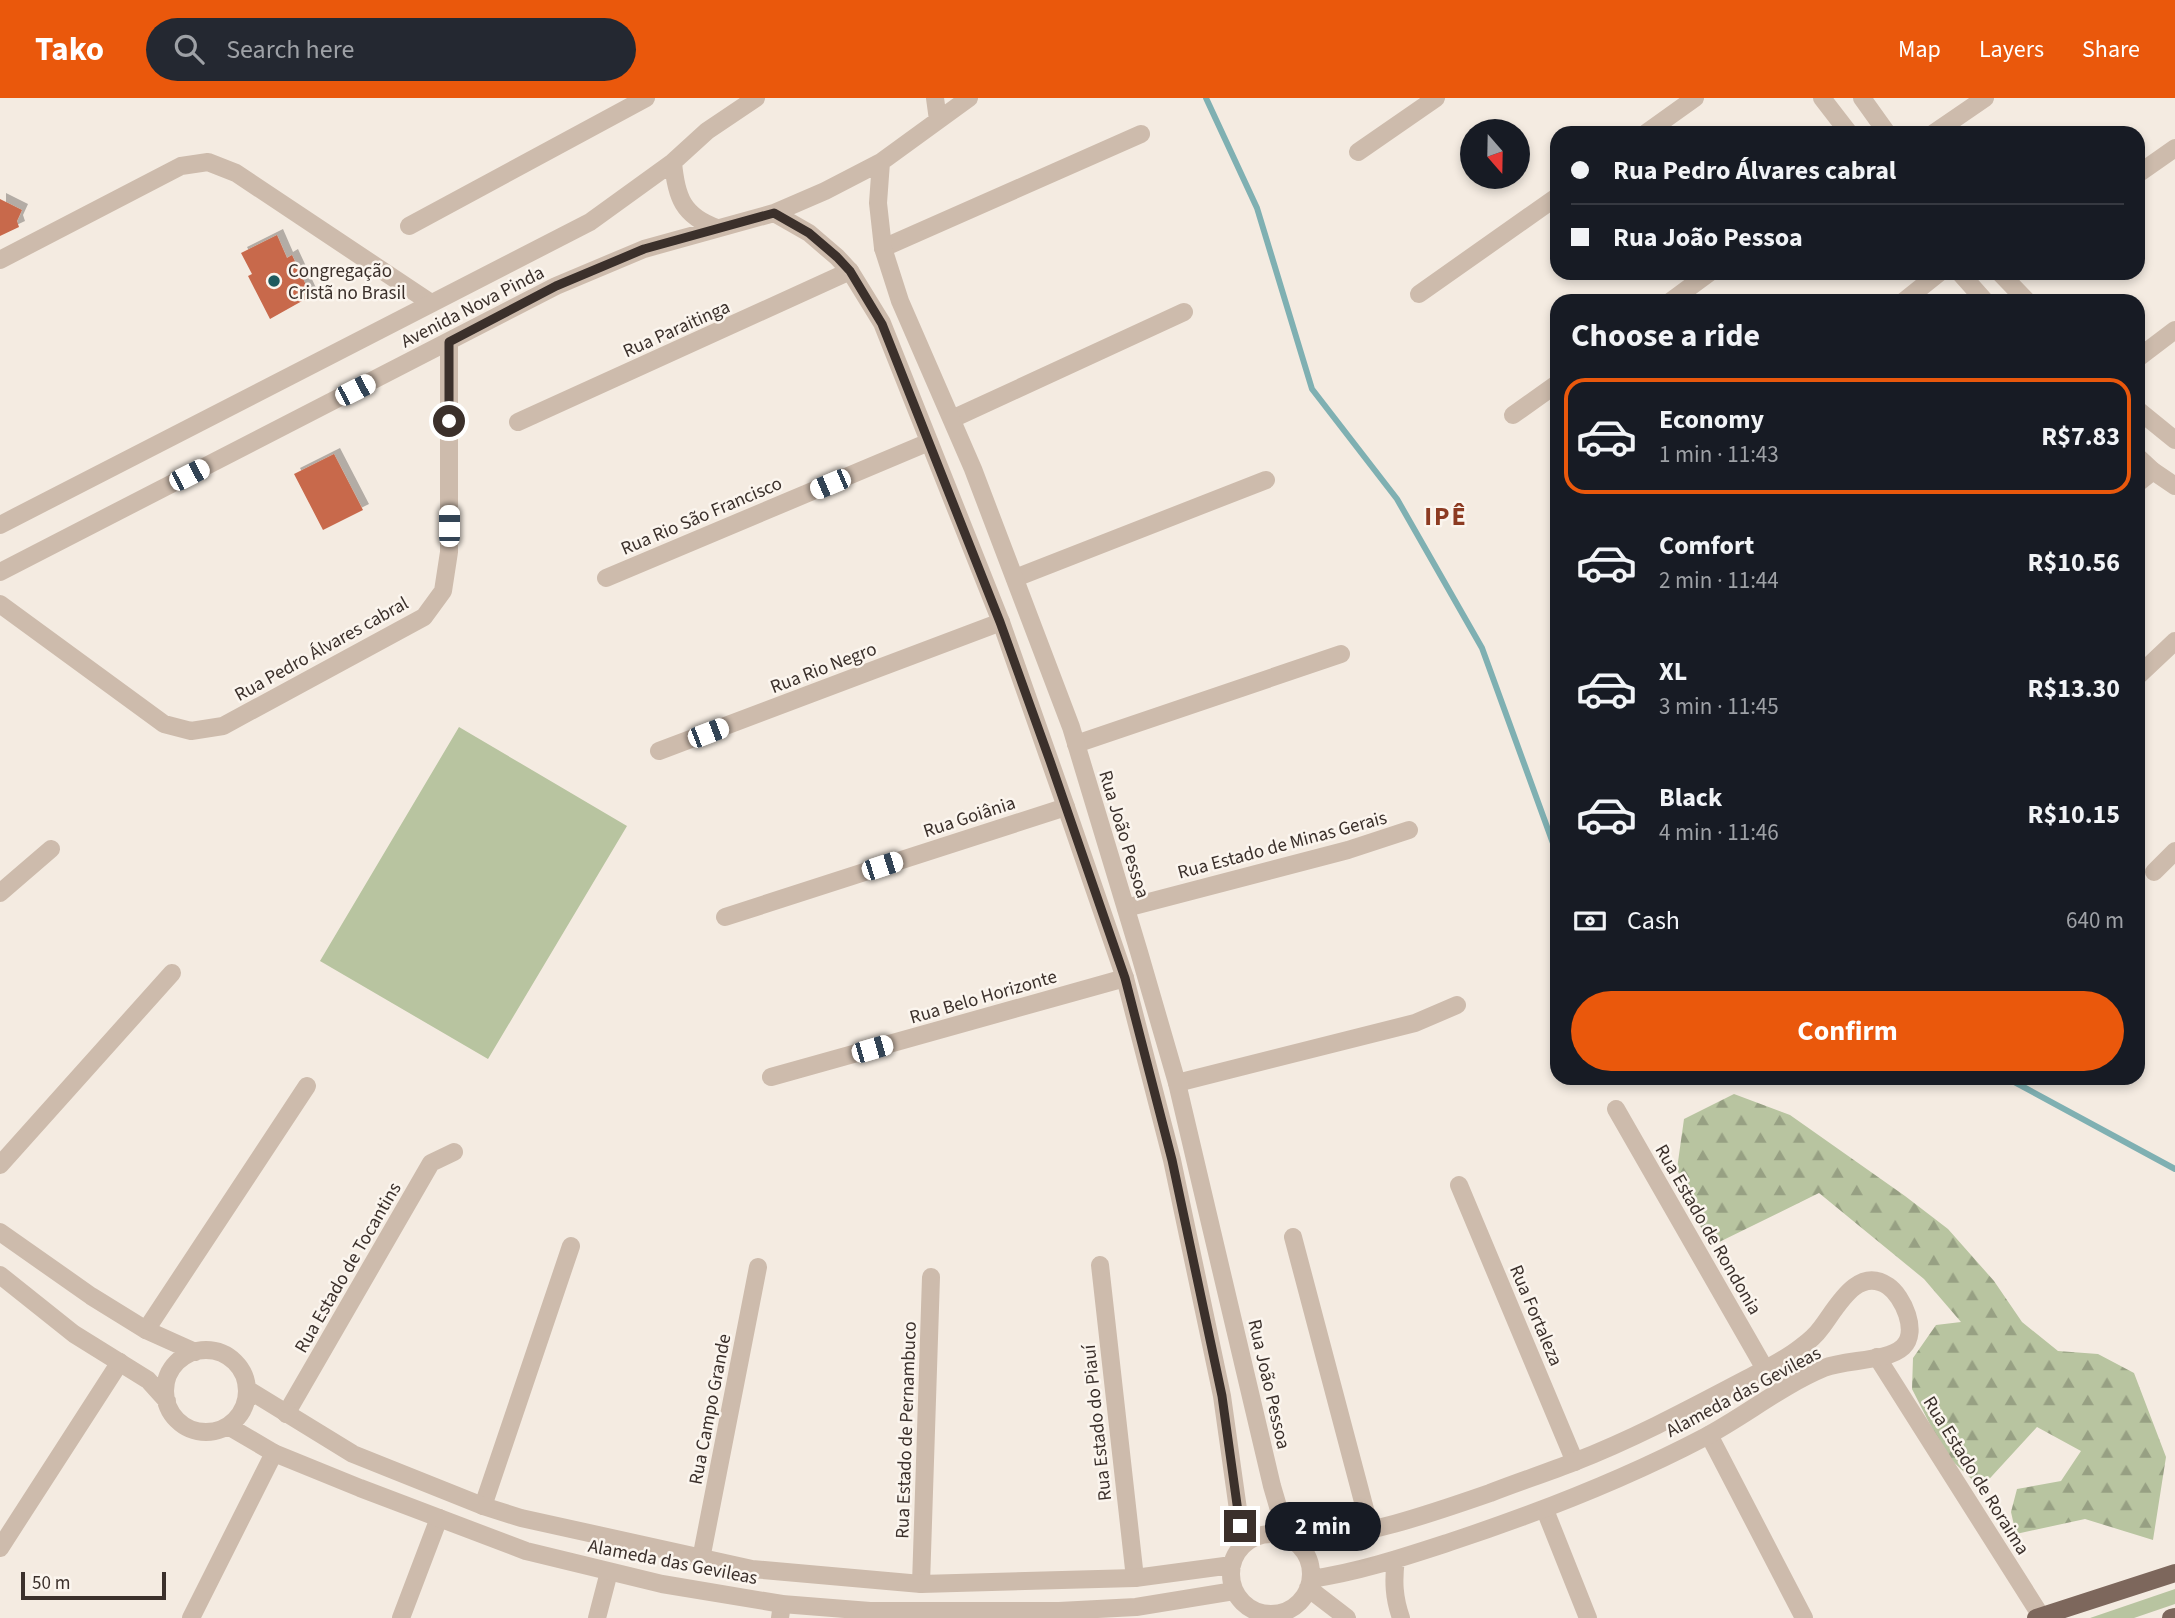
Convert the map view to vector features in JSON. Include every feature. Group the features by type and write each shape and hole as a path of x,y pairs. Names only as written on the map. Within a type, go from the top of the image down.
{"main road":[{"path":"2038,1617 2175,1573"}],"street":[{"path":"409,226 646,98"},
{"path":"934,98 938,120"},
{"name":"Avenida Nova Pinda","path":"0,572 556,286 644,249 774,213 881,162 969,98"},
{"path":"1358,152 1436,98"},
{"path":"1656,126 1695,98"},
{"path":"1822,98 1844,126"},
{"path":"1862,98 1882,126"},
{"path":"1944,126 1985,98"},
{"name":"Avenida Nova Pinda","path":"0,525 590,222 673,162 707,131 751,99"},
{"path":"883,247 1141,134"},
{"path":"2145,169 2175,148"},
{"path":"0,260 181,166 208,162 236,173 430,303"},
{"path":"673,162 674,179 681,201 699,222 717,228"},
{"name":"Rua João Pessoa","path":"881,162 878,203 883,247 900,300 973,469 1076,744 1177,1083 1272,1486 1292,1540"},
{"path":"1419,293 1550,202"},
{"path":"774,213 809,233 850,271 882,324 1000,622 1125,978 1172,1160 1222,1396 1243,1545 1232,1564 1231,1578 1234,1591 1242,1602 1253,1610 1275,1616 1301,1600 1309,1584 1310,1566 1306,1554 1292,1540"},
{"name":"Rua Paraitinga","path":"518,422 850,271"},
{"path":"1680,294 1700,280"},
{"path":"1913,294 1930,280"},
{"path":"1966,280 1979,294"},
{"path":"2007,280 2020,294"},
{"path":"952,419 1184,312"},
{"path":"2145,353 2175,330"},
{"name":"Rua Pedro Álvares cabral","path":"0,604 164,724 191,731 223,726 424,617 443,591 449,552 449,342"},
{"path":"1513,415 1550,389"},
{"path":"2145,416 2175,440"},
{"name":"Rua Rio São Francisco","path":"606,578 929,442"},
{"path":"2145,464 2175,486"},
{"path":"2145,477 2153,471"},
{"path":"1014,578 1266,480"},
{"name":"Rua Rio Negro","path":"660,751 1000,622"},
{"path":"2145,669 2175,641"},
{"path":"1076,744 1341,654"},
{"name":"Rua Goiânia","path":"725,917 1066,807"},
{"name":"Rua Estado de Minas Gerais","path":"1126,908 1348,850 1409,830"},
{"path":"0,893 51,849"},
{"path":"2154,872 2175,851"},
{"path":"0,1165 172,973"},
{"name":"Rua Belo Horizonte","path":"771,1077 1125,978"},
{"path":"1177,1083 1415,1023 1457,1004"},
{"path":"146,1330 307,1086"},
{"name":"Rua Estado de Rondonia","path":"1616,1110 1765,1369"},
{"name":"Rua Estado de Tocantins","path":"286,1414 431,1163 454,1152"},
{"name":"Rua Fortaleza","path":"1459,1185 1575,1462"},
{"path":"0,1232 146,1330 195,1352"},
{"path":"1293,1237 1371,1532"},
{"path":"247,1389 353,1454 483,1506 571,1246"},
{"name":"Rua Estado do Piauí","path":"1100,1265 1135,1578"},
{"name":"Rua Campo Grande","path":"701,1559 758,1267"},
{"path":"0,1275 74,1334 148,1380 167,1401"},
{"name":"Rua Estado de Pernambuco","path":"921,1584 931,1277"},
{"name":"Alameda das Gevileas","path":"1243,1545 1264,1534 1292,1540 1371,1532 1575,1462 1668,1420 1801,1347 1821,1329 1846,1293 1860,1284 1873,1281 1884,1283 1895,1292 1906,1312 1910,1330 1907,1342 1901,1349 1877,1357 1826,1367 1766,1398 1709,1435 1628,1475 1545,1510 1396,1559 1309,1584"},
{"path":"208,1350 230,1357 239,1366 247,1389 243,1410 228,1426 204,1431 191,1429 180,1422 172,1413 166,1389 168,1376 174,1365 195,1352 208,1350"},
{"name":"Rua Estado de Roraima","path":"1877,1357 2038,1617"},
{"path":"0,1548 120,1362"},
{"name":"Alameda das Gevileas","path":"228,1426 274,1453 526,1551 781,1611 1136,1613 1234,1591"},
{"path":"1709,1435 1804,1618"},
{"path":"191,1618 274,1453"},
{"name":"Alameda das Gevileas","path":"483,1506 521,1518 701,1559 796,1574 921,1584 1135,1578 1232,1564"},
{"path":"1545,1510 1588,1618"},
{"path":"401,1618 439,1518"},
{"path":"1396,1559 1393,1580 1395,1603 1401,1618"},
{"path":"597,1618 609,1572"},
{"path":"1309,1584 1347,1618"}],"green space":[{"path":"459,727 627,826 488,1059 320,961"},
{"path":"1734,1094 1790,1115 1948,1229 1994,1281 2022,1322 2058,1351 2098,1354 2134,1373 2166,1457 2153,1540 2085,1519 2016,1534 2011,1512 2017,1489 2061,1481 2081,1451 2037,1427 1981,1488 1945,1454 1912,1389 1913,1358 1936,1325 1961,1322 1924,1279 1819,1193 1709,1247 1677,1169 1684,1119"},
{"path":"2175,1589 2175,1604 2134,1618 2090,1618"}],"building":[{"path":"0,199 22,210 17,221 19,227 0,236"},
{"name":"Congregação Cristã no Brasil","path":"277,235 287,258 292,255 311,296 270,319 248,276 252,274 241,253"},
{"path":"334,454 363,510 323,530 294,474"}],"waterway":[{"path":"1206,98 1257,208 1312,389 1397,499 1482,648 1550,835"},
{"path":"2020,1085 2175,1169"}],"place":[{"name":"Congregação Cristã no Brasil","path":"274,281"}],"district":[{"name":"IPÊ","path":"1446,516"}],"route":[{"path":"449,421 449,342 556,286 644,249 774,213 809,233 850,271 882,324 1000,622 1125,978 1172,1160 1222,1396 1240,1526"}]}
